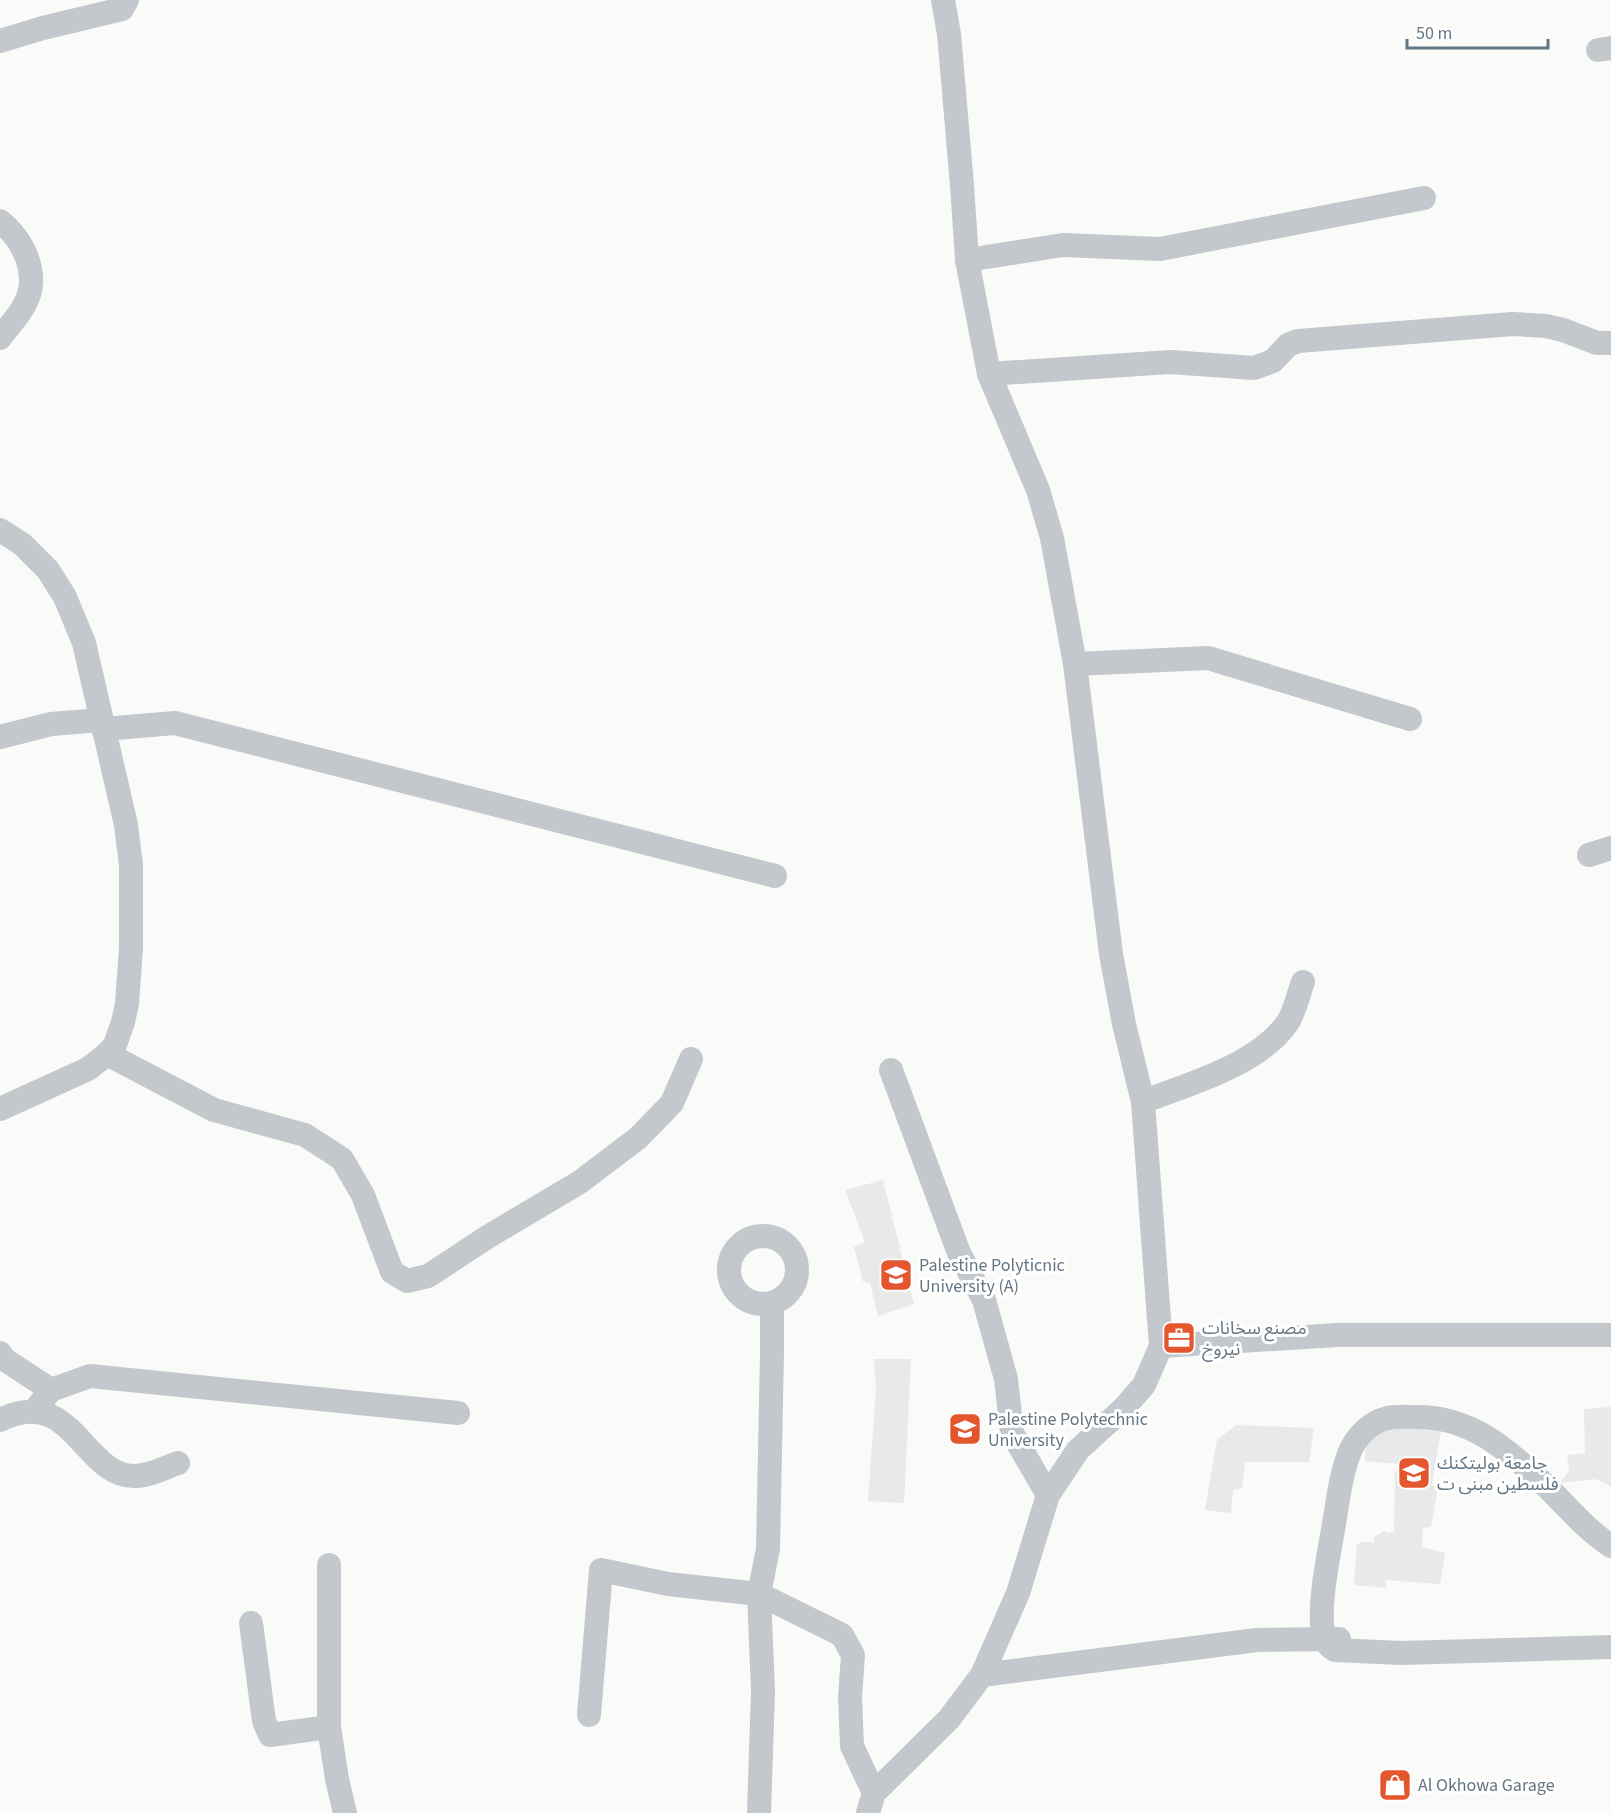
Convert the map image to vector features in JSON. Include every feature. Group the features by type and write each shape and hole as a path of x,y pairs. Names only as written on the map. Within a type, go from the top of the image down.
{"street":[{"path":"0,41 122,9 127,0"},
{"path":"588,1715 601,1570 668,1584 759,1594 842,1635 853,1655 850,1697 852,1746 871,1803 949,1719 982,1675 1018,1593 1048,1496 1078,1450 1124,1408 1144,1384 1161,1346 1143,1102 1124,1024 1111,954 1076,664 1052,538 1038,490 989,374 967,260 949,34 943,0"},
{"path":"967,260 1063,245 1160,249 1424,198"},
{"path":"0,221 11,230 23,247 32,282 26,303 0,338"},
{"path":"989,374 1170,362 1254,368 1273,361 1288,345 1298,341 1513,324 1546,326 1597,343 1611,343"},
{"path":"0,530 22,544 48,570 65,597 84,643 126,825 131,865 131,948 127,1004 115,1045 88,1069 0,1109"},
{"path":"1076,664 1208,657 1410,719"},
{"path":"0,737 51,724 175,723 775,876"},
{"path":"1143,1102 1240,1063 1268,1044 1288,1021 1303,982"},
{"path":"107,1054 214,1110 305,1136 342,1160 363,1195 392,1272 407,1281 428,1276 489,1236 580,1182 638,1138 672,1103 691,1059"},
{"path":"891,1070 959,1254 984,1300 1006,1379 1012,1432 1048,1496"},
{"path":"759,1813 763,1691 759,1594 768,1549 772,1304"},
{"path":"1161,1346 1338,1335 1611,1335"},
{"path":"0,1353 4,1359 51,1390"},
{"path":"33,1412 51,1390 90,1376 458,1413"},
{"path":"0,1420 21,1413 33,1412 54,1418 64,1424 104,1464 124,1475 144,1475 178,1463"},
{"path":"1611,1546 1581,1523 1545,1485 1513,1456 1484,1435 1443,1418 1388,1418 1362,1432 1352,1448 1345,1468 1338,1497 1322,1618 1327,1645 1335,1650 1372,1652 1611,1647"},
{"path":"330,1565 329,1727 345,1813"},
{"path":"252,1623 264,1721 270,1735 329,1727"},
{"path":"982,1675 1257,1640 1611,1637"}],"shaded area":[{"path":"883,1180 914,1304 878,1316 870,1283 863,1282 854,1247 865,1242 845,1190"},
{"path":"874,1359 911,1359 904,1503 868,1501 876,1389"},
{"path":"1611,1407 1611,1486 1595,1479 1560,1483 1569,1471 1567,1455 1585,1453 1584,1409"},
{"path":"1391,1420 1441,1431 1432,1485 1438,1487 1431,1527 1423,1528 1422,1547 1445,1553 1440,1584 1385,1580 1387,1588 1354,1585 1357,1544 1374,1542 1374,1537 1384,1531 1394,1532 1395,1472 1400,1468 1398,1464 1365,1461 1367,1429"},
{"path":"1236,1425 1314,1428 1309,1462 1245,1462 1242,1488 1233,1490 1231,1513 1205,1510 1217,1440"}],"place":[{"name":"Palestine Polyticnic University (A)","path":"896,1275"},
{"name":"مصنع سخانات نيروخ","path":"1179,1338"},
{"name":"Palestine Polytechnic University","path":"965,1429"},
{"name":"جامعة بوليتكنك فلسطين مبنى ت","path":"1414,1473"},
{"name":"Al Okhowa Garage","path":"1395,1785"}]}
